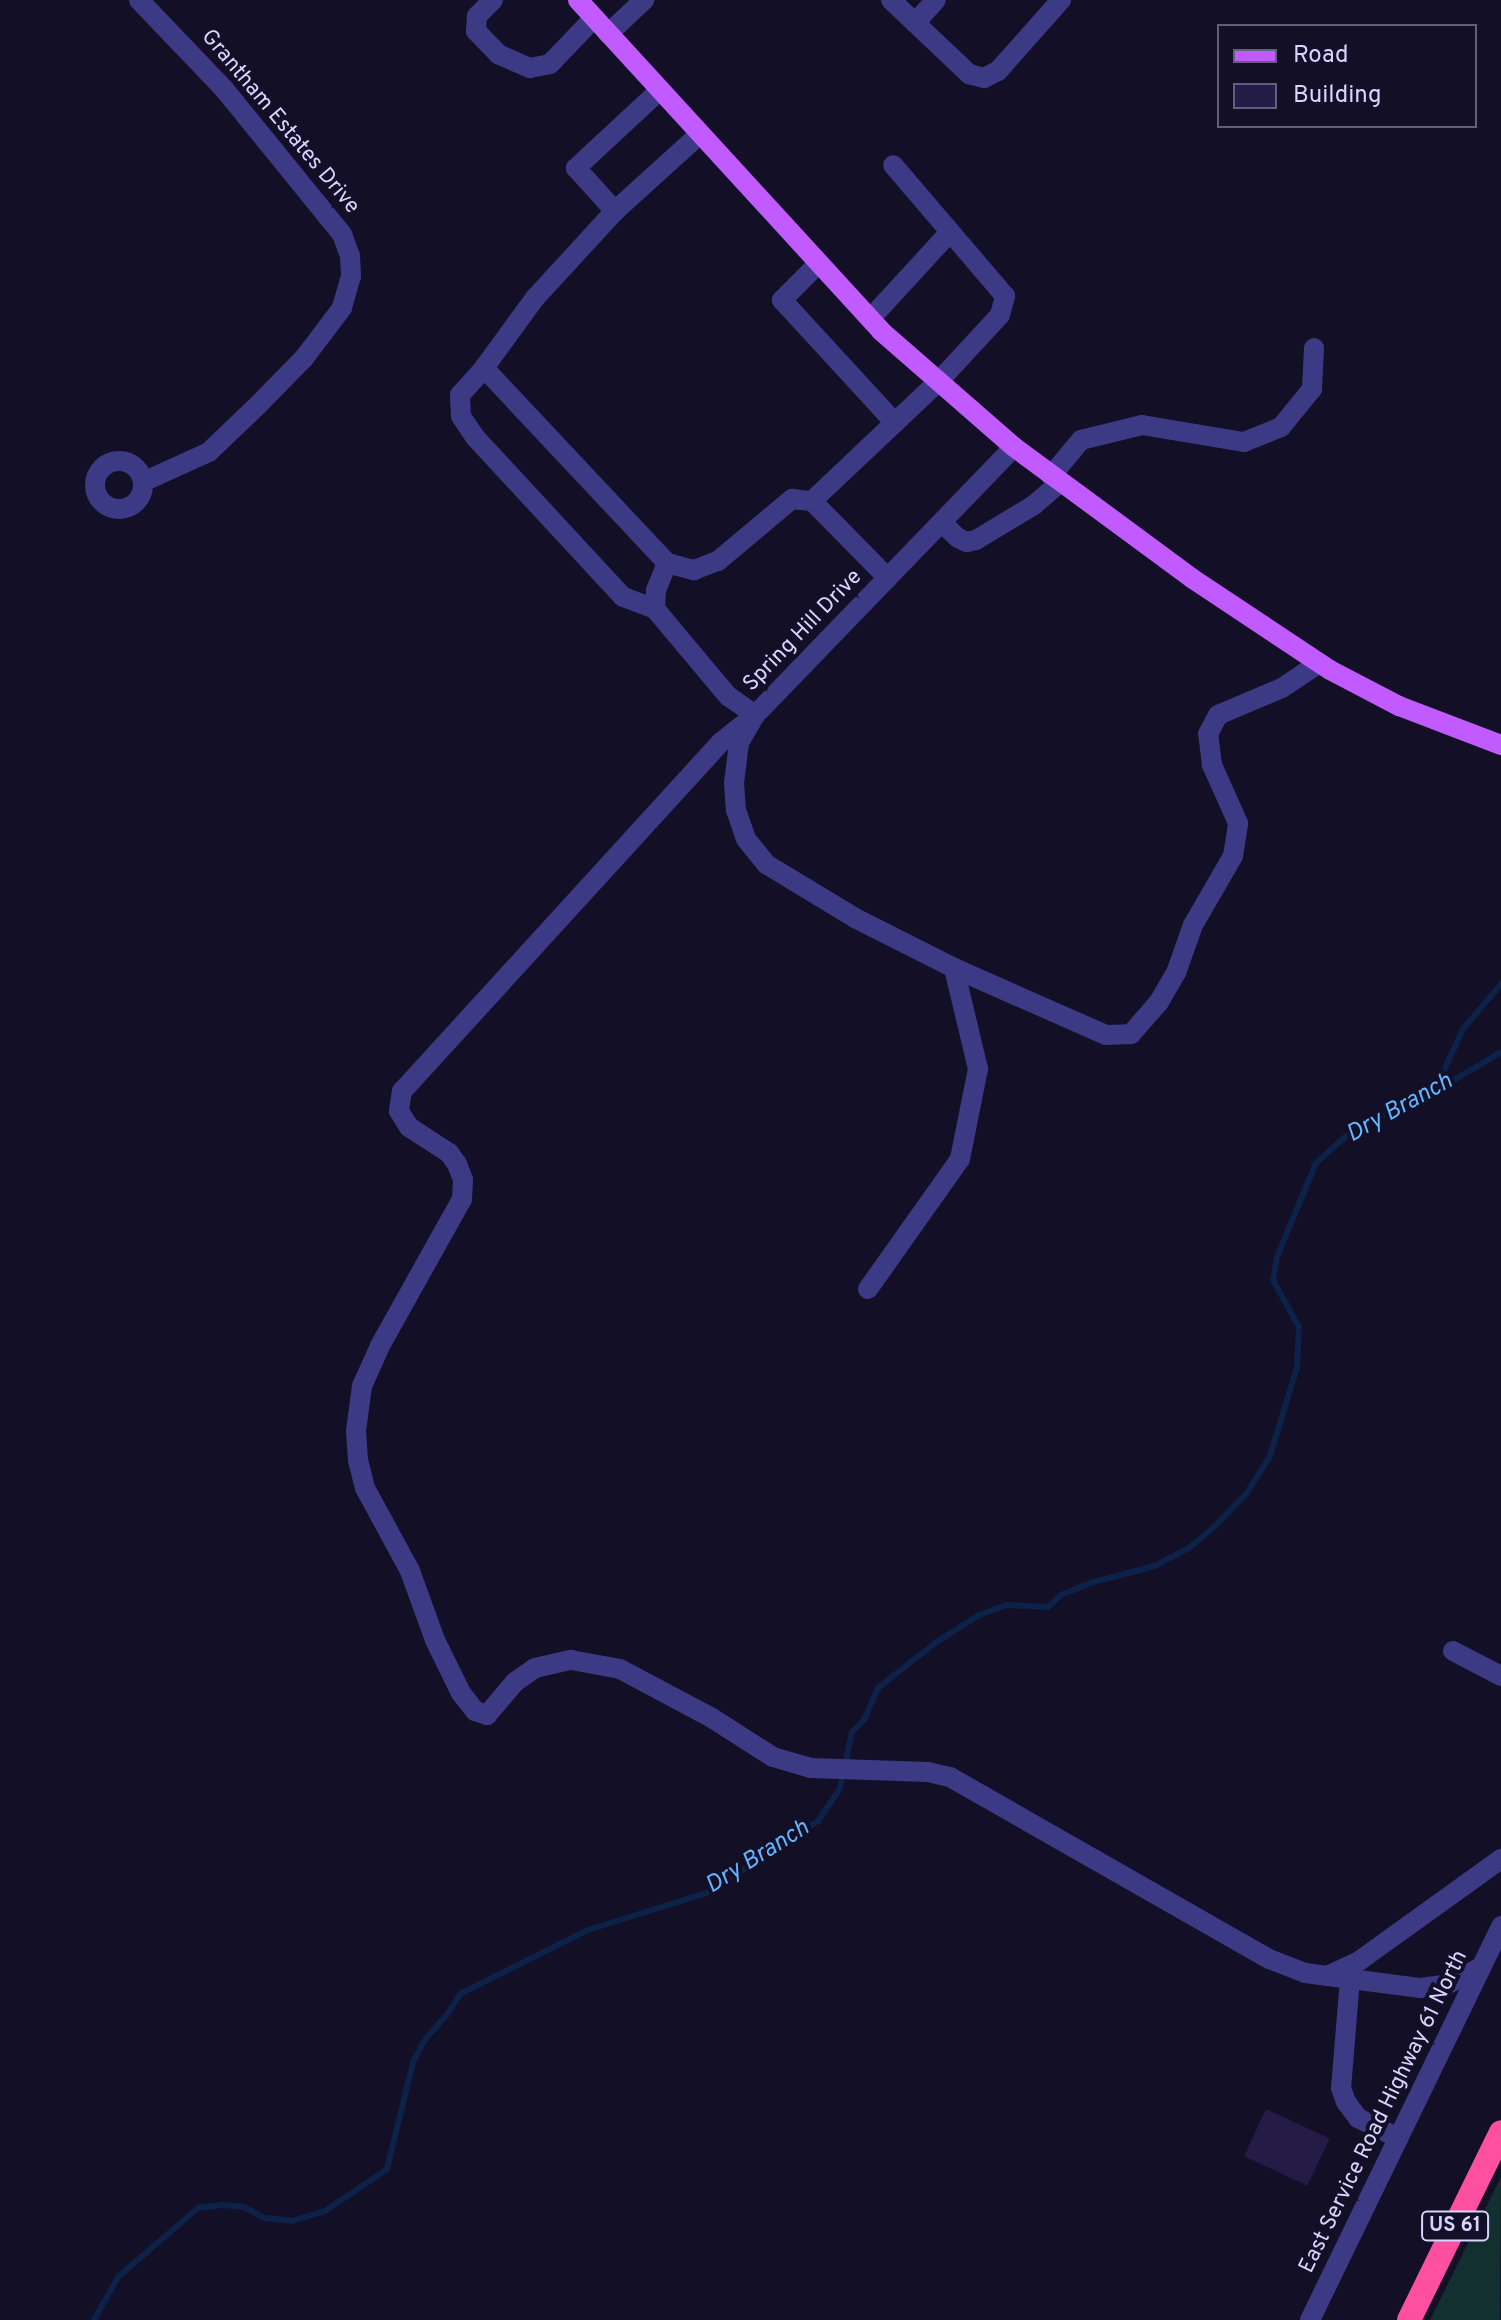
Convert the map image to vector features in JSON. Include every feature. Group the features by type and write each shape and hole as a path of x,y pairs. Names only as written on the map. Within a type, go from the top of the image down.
{"highway":[{"name":"US 61","path":"1409,2320 1501,2132"}],"main road":[{"path":"578,0 870,319 1014,447 1247,617 1319,663 1399,706 1501,745"}],"street":[{"name":"Grantham Estates Drive","path":"139,0 224,89 342,234 351,276 342,308 304,358 258,405 209,452 143,482"},
{"path":"493,0 477,16 476,31 498,54 530,68 550,64 594,18"},
{"path":"608,34 644,0"},
{"path":"891,0 969,74 984,78 998,71 1061,0"},
{"path":"915,23 936,0"},
{"path":"615,211 576,168 660,90"},
{"path":"700,134 615,211 535,298 484,368 460,395 461,416 475,437 623,597 655,609 728,696 755,715 711,752 402,1091 399,1111 409,1127 449,1153 457,1164 463,1180 462,1199 380,1346 362,1386 356,1431 365,1488 410,1571 446,1667 475,1711 487,1715 497,1708 515,1682 535,1668 571,1660 620,1669 712,1718 773,1757 811,1768 928,1772 950,1777 1269,1959 1305,1973 1421,1988 1448,1984 1481,1967"},
{"path":"812,501 938,382 1000,315 1005,296 893,165"},
{"path":"870,319 950,232"},
{"path":"818,264 782,300 895,423"},
{"path":"942,523 958,538 967,542 976,540 1034,505 1081,440 1142,425 1244,442 1281,427 1312,389 1314,348"},
{"path":"484,368 667,563 694,570 718,561 792,499 812,501 888,578"},
{"name":"Spring Hill Drive","path":"1014,447 755,715 739,743 734,783 736,810 746,839 766,864 855,918 954,968 1106,1035 1131,1034 1159,1002 1176,973 1193,925 1233,856 1238,823 1212,765 1208,734 1218,715 1282,688 1319,663"},
{"path":"655,609 656,590 667,563"},
{"path":"868,1289 960,1159 978,1069 954,968"},
{"path":"1453,1651 1501,1676"},
{"path":"1327,1976 1359,1961 1501,1859"},
{"name":"East Service Road Highway 61 North","path":"1310,2320 1501,1926"},
{"path":"1350,1979 1341,2088 1346,2102 1358,2118 1398,2138"}],"green space":[{"path":"1501,2177 1500,2320 1430,2320 1482,2215"}],"building":[{"path":"1266,2109 1329,2139 1307,2186 1244,2156"}],"waterway":[{"path":"1434,1092 1463,1029 1501,984"},
{"name":"Dry Branch","path":"94,2320 118,2277 198,2208 224,2205 244,2207 265,2218 292,2221 325,2211 387,2169 413,2062 426,2038 447,2015 460,1994 588,1930 709,1892 818,1821 840,1788 852,1732 864,1720 878,1688 935,1643 979,1615 1007,1605 1048,1607 1061,1595 1090,1583 1155,1566 1189,1548 1214,1527 1247,1493 1270,1456 1297,1367 1299,1327 1273,1280 1277,1257 1316,1163 1355,1128 1434,1092 1501,1052"}]}
